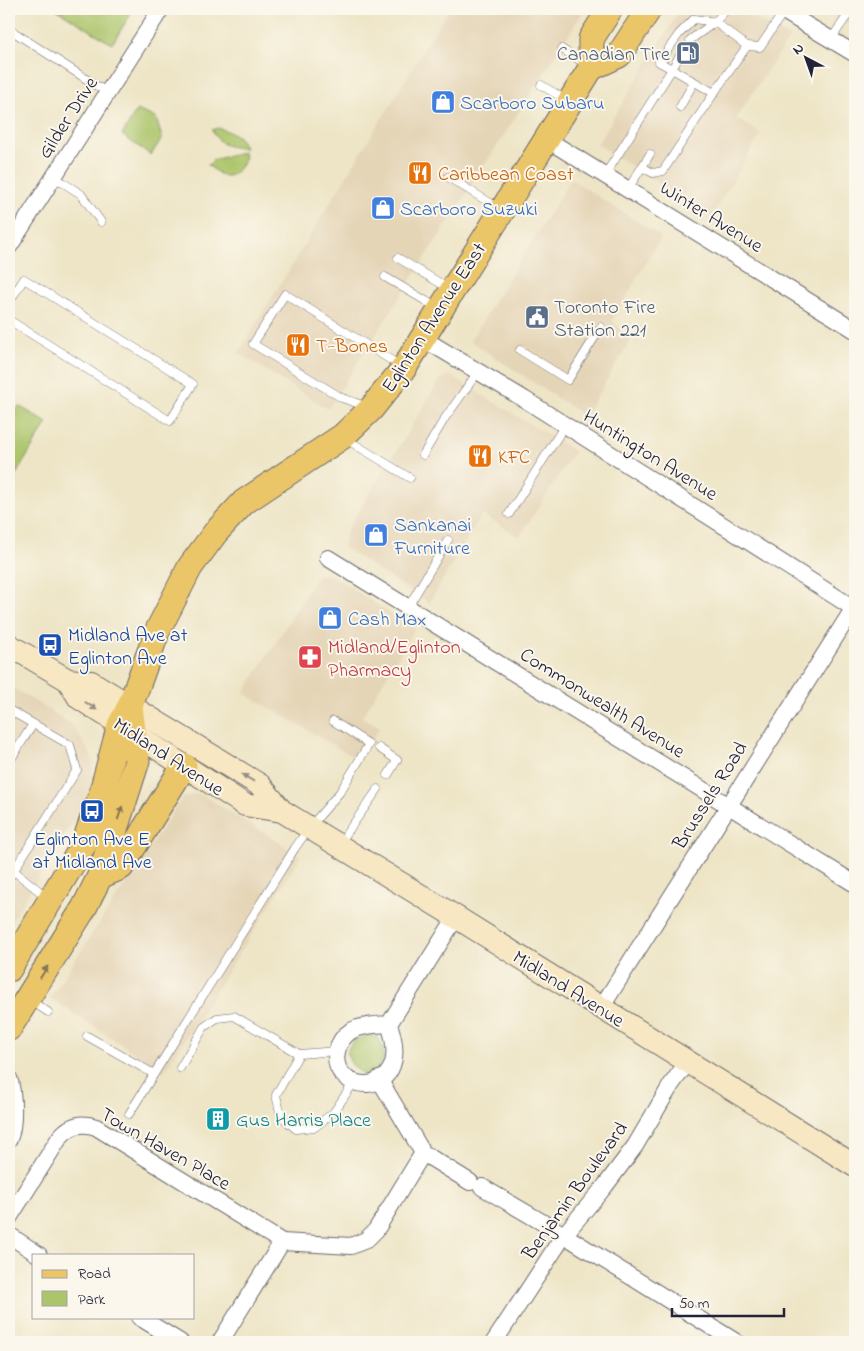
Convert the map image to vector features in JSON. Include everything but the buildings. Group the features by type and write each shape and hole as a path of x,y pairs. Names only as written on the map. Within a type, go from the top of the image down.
{"main road":[{"path":"610,9 591,40 591,68 619,56 649,9"},
{"name":"Eglinton Avenue East","path":"9,969 84,844 158,632 190,567 204,546 244,502 343,436 371,408 404,368 591,68"},
{"name":"Midland Avenue","path":"9,646 68,680 91,682 128,722 184,766 245,805 282,812"},
{"name":"Eglinton Avenue East","path":"9,1028 84,908 100,876 137,761 128,722"},
{"name":"Midland Avenue","path":"128,722 260,786 282,812 855,1166"},
{"path":"100,876 121,867 184,766"}],"street":[{"name":"Gilder Drive","path":"9,247 161,9"},
{"path":"782,10 855,54"},
{"name":"Winter Avenue","path":"546,139 855,330"},
{"name":"Huntington Avenue","path":"422,338 565,425 855,607"},
{"name":"Commonwealth Avenue","path":"328,558 855,884"},
{"name":"Brussels Road","path":"601,1008 855,607"},
{"path":"389,1024 456,918"},
{"path":"389,1024 393,1036 395,1061 386,1075 373,1083 359,1084 340,1071 336,1057 337,1051 341,1040 348,1032 358,1027 389,1024"},
{"name":"Benjamin Boulevard","path":"494,1342 564,1235 635,1146 671,1085 687,1063"},
{"path":"9,1078 10,1106 14,1120 9,1139"},
{"path":"379,1079 423,1153 564,1235 736,1342"},
{"name":"Town Haven Place","path":"9,1218 65,1130 76,1125 88,1124 96,1127 282,1242 351,1246 366,1240 376,1230 423,1153"},
{"path":"9,1236 37,1254"},
{"path":"220,1342 282,1242"},
{"path":"141,1318 180,1342"}],"lane":[{"path":"690,40 715,22 727,9"},
{"path":"831,39 852,9"},
{"path":"714,93 659,62 679,34 694,19 715,22 746,46 760,47 782,10"},
{"path":"9,29 108,93"},
{"path":"642,167 653,173 663,171 746,46"},
{"path":"562,49 591,68"},
{"path":"605,175 679,57"},
{"path":"680,107 694,82"},
{"path":"540,85 569,102"},
{"path":"628,189 650,154"},
{"path":"54,177 80,194 101,222"},
{"path":"448,177 502,210"},
{"path":"398,258 446,300"},
{"path":"385,277 446,300"},
{"path":"9,302 24,278 193,384 170,420 9,320"},
{"path":"371,408 342,398 253,344 285,294 404,368"},
{"path":"520,350 568,380 601,327"},
{"path":"423,455 445,418 478,372"},
{"path":"509,514 565,425"},
{"path":"343,436 410,478"},
{"path":"408,607 448,540"},
{"path":"9,710 70,745 77,770 11,869 9,878"},
{"path":"129,1114 308,828 340,792 369,744 333,722"},
{"path":"9,762 33,724"},
{"path":"379,748 397,760 388,775"},
{"path":"338,845 378,789"},
{"path":"11,869 52,900"},
{"path":"27,998 48,1012"},
{"path":"180,1068 204,1027 216,1018 234,1016 299,1054 337,1051"},
{"path":"87,1036 154,1074"},
{"path":"299,1054 276,1095 281,1116 296,1129 315,1127 334,1112 354,1082"}],"shaded area":[{"path":"449,9 585,9 328,409 238,353"},
{"path":"681,9 736,9 790,37 736,118 761,134 711,217 597,144"},
{"path":"824,9 855,9 855,12 848,24"},
{"path":"571,179 661,237 612,321 632,338 585,416 470,341"},
{"path":"449,375 575,451 519,537 482,514 429,603 344,548 346,532 440,380"},
{"path":"318,575 331,575 415,629 362,717 380,727 359,760 244,693"},
{"path":"9,685 71,724 91,754 94,787 9,925"},
{"path":"199,793 301,856 164,1072 50,998 182,798"}],"green space":[{"path":"56,9 134,9 112,44"},
{"path":"137,110 156,118 162,138 151,155 122,135"},
{"path":"218,128 238,137 245,148 225,145 212,130"},
{"path":"244,152 245,159 241,166 229,176 220,174 208,165 213,160"},
{"path":"19,406 47,423 9,486 9,422"},
{"path":"368,1035 377,1037 381,1043 383,1060 377,1069 365,1075 350,1061 348,1052 353,1042"}],"place":[{"name":"Canadian Tire","path":"688,53"},
{"name":"Scarboro Subaru","path":"443,102"},
{"name":"Caribbean Coast","path":"420,173"},
{"name":"Scarboro Suzuki","path":"383,208"},
{"name":"Toronto Fire Station 221","path":"537,317"},
{"name":"T-Bones","path":"298,345"},
{"name":"KFC","path":"480,456"},
{"name":"Sankanai Furniture","path":"376,535"},
{"name":"Cash Max","path":"330,618"},
{"name":"Midland Ave at Eglinton Ave","path":"50,645"},
{"name":"Midland/Eglinton Pharmacy","path":"310,657"},
{"name":"Eglinton Ave E at Midland Ave","path":"92,811"},
{"name":"Gus Harris Place","path":"218,1119"}]}
